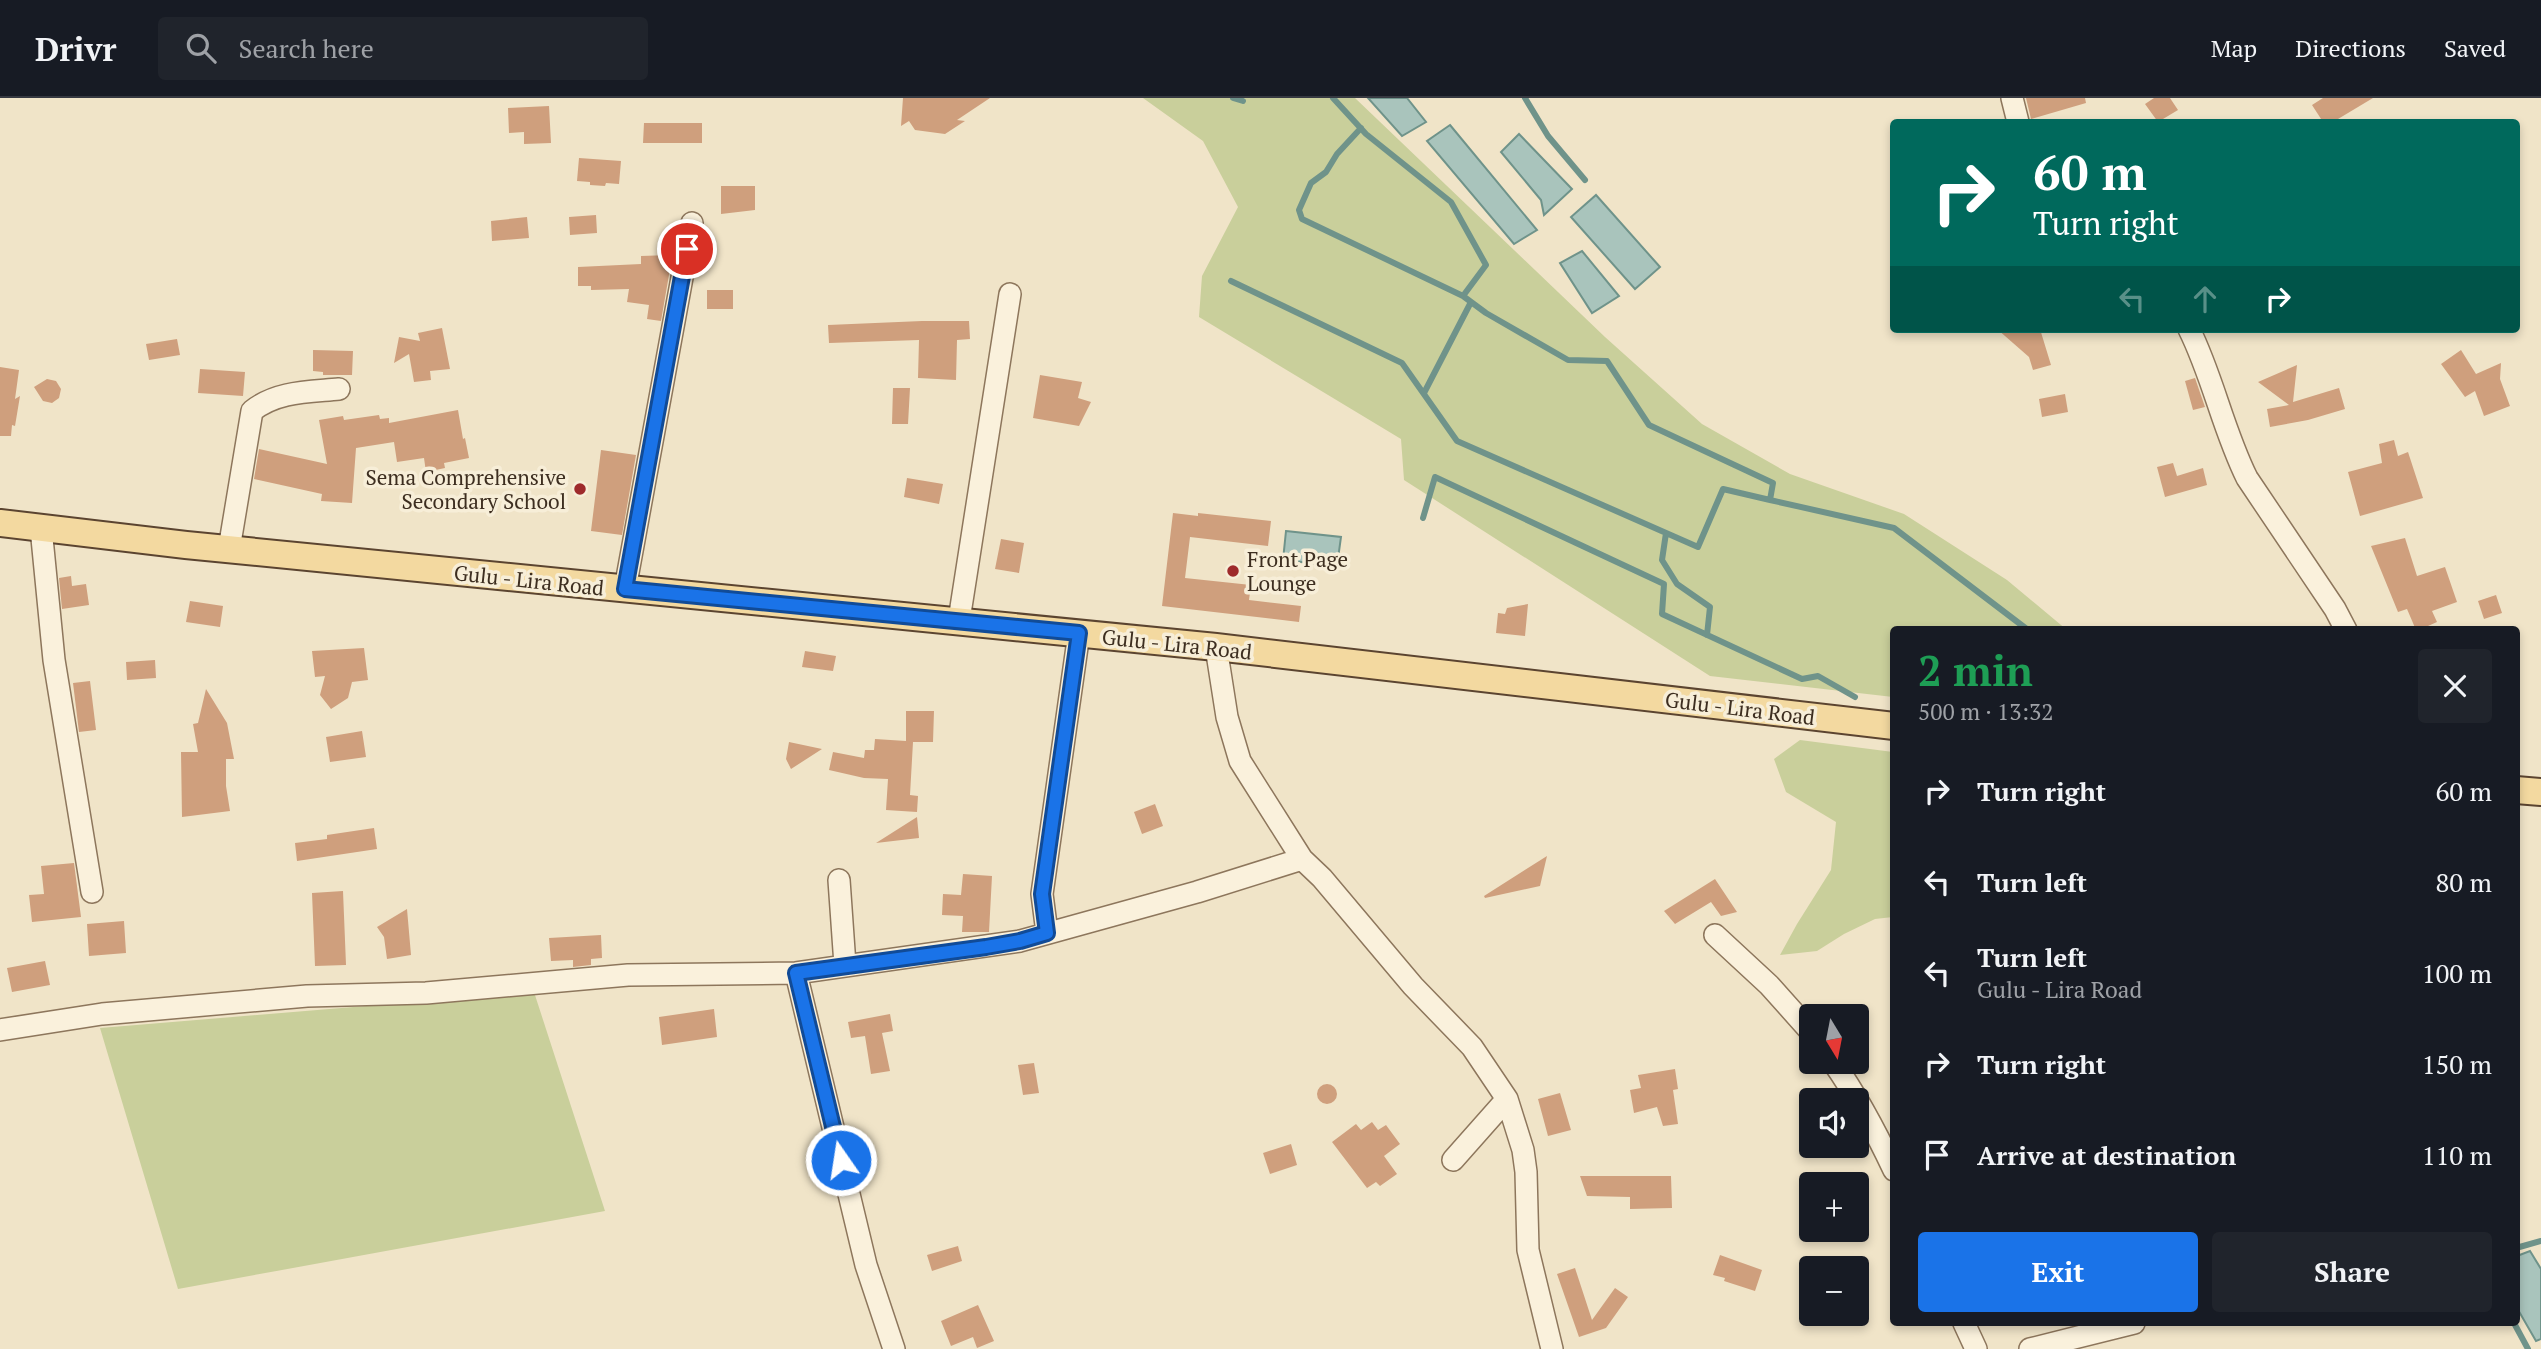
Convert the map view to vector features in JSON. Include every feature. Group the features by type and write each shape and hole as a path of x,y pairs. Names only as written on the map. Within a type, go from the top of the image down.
{"main road":[{"name":"Gulu - Lira Road","path":"0,523 229,549 1216,647 1890,726"},
{"path":"2520,790 2541,792"}],"street":[{"path":"2012,98 2017,119"},
{"path":"625,589 692,223"},
{"path":"959,620 1010,294"},
{"path":"2191,333 2207,368 2246,478 2344,626"},
{"path":"229,549 252,411 263,402 282,395 340,389"},
{"path":"41,528 54,660 92,892"},
{"path":"1047,933 1042,894 1079,633"},
{"path":"1216,647 1227,717 1240,761 1302,859 1322,878 1413,986 1472,1047 1507,1099 1523,1150 1528,1250 1552,1349"},
{"path":"0,1030 102,1014 307,996 426,993 628,975 796,973 1009,943 1197,892 1302,859"},
{"path":"839,880 845,965"},
{"path":"1715,935 1769,985 1799,1019"},
{"path":"796,973 866,1265 894,1349"},
{"path":"1841,1074 1870,1120 1890,1162"},
{"path":"1452,1160 1507,1099"},
{"path":"1965,1326 1976,1349"},
{"path":"2030,1349 2122,1326"}],"green space":[{"path":"1143,98 1355,98 1605,337 1702,424 1790,474 1904,514 2007,580 2062,626 1890,626 1890,697 1710,676 1404,480 1401,439 1199,317 1202,276 1238,207 1203,141"},
{"path":"1800,740 1890,752 1890,917 1875,919 1817,951 1780,955 1831,870 1836,822 1786,792 1774,759"},
{"path":"534,992 605,1211 178,1289 100,1028"}],"water":[{"path":"1368,98 1407,98 1426,122 1402,136"},
{"path":"1450,125 1537,230 1514,244 1427,141"},
{"path":"1519,134 1572,189 1544,215 1541,200 1501,152"},
{"path":"1596,195 1660,267 1635,289 1571,217"},
{"path":"1582,251 1619,296 1592,313 1560,263"},
{"path":"1286,531 1341,537 1337,566 1283,560"},
{"path":"2530,1251 2541,1269 2541,1339 2536,1341 2520,1313 2520,1255"}],"building":[{"path":"903,98 990,98 957,120 965,121 945,134 915,130 909,121 901,126"},
{"path":"2026,98 2085,98 2086,103 2031,119"},
{"path":"2154,98 2170,98 2178,110 2163,119 2156,119 2145,104"},
{"path":"2323,98 2373,98 2338,119 2321,119 2312,105"},
{"path":"549,106 551,143 524,144 524,132 509,133 508,108"},
{"path":"644,123 702,123 702,143 643,143"},
{"path":"579,158 621,161 619,184 590,185 590,182 577,181"},
{"path":"721,186 755,186 755,210 721,214"},
{"path":"596,215 597,233 570,235 569,217"},
{"path":"527,217 529,238 492,241 491,221"},
{"path":"670,255 661,321 647,319 649,305 627,302 629,289 591,290 591,286 578,286 578,267 641,264 641,256"},
{"path":"707,290 733,290 733,309 707,309"},
{"path":"969,321 970,339 957,340 956,380 918,378 919,340 829,343 828,325"},
{"path":"442,328 450,369 430,371 431,380 414,382 409,354 394,363 399,337 420,341 418,333"},
{"path":"2002,333 2041,333 2051,365 2033,370 2029,357"},
{"path":"177,339 180,355 149,360 146,344"},
{"path":"313,350 353,351 352,375 323,375 323,372 313,371"},
{"path":"2461,350 2476,374 2501,363 2500,379 2510,406 2484,416 2475,391 2465,397 2441,364"},
{"path":"2297,365 2293,402 2339,388 2345,409 2270,427 2267,409 2289,405 2258,382"},
{"path":"0,367 19,370 15,399 20,396 11,436 0,436"},
{"path":"200,369 245,372 243,396 198,393"},
{"path":"1040,375 1082,382 1078,398 1091,402 1079,426 1033,418"},
{"path":"2195,378 2205,407 2193,410 2185,381"},
{"path":"47,379 56,381 61,389 59,398 52,403 43,401 34,387"},
{"path":"893,388 910,388 908,424 892,424"},
{"path":"2065,394 2068,412 2042,417 2039,399"},
{"path":"458,410 469,458 444,463 445,468 426,472 424,458 397,462 394,442 356,448 352,503 321,501 322,494 254,479 259,449 327,464 319,420 379,415 380,419 389,418 389,423"},
{"path":"2394,440 2398,456 2408,452 2423,498 2360,516 2348,472 2382,463 2379,444"},
{"path":"601,450 636,455 622,535 591,531"},
{"path":"2173,463 2177,476 2203,468 2207,485 2165,497 2157,467"},
{"path":"907,478 943,484 939,504 904,497"},
{"path":"1173,513 1271,521 1268,546 1190,537 1185,578 1251,585 1249,600 1301,606 1299,622 1162,606"},
{"path":"2405,538 2417,576 2445,567 2457,602 2432,611 2437,622 2428,626 2414,626 2407,609 2398,612 2371,546"},
{"path":"1001,539 1024,543 1019,573 995,569"},
{"path":"71,576 72,586 86,584 89,605 62,609 59,578"},
{"path":"2496,595 2502,613 2484,619 2478,601"},
{"path":"190,601 223,606 220,627 186,622"},
{"path":"1528,604 1525,636 1496,633 1498,613 1505,614 1507,608"},
{"path":"364,648 368,680 352,682 348,698 331,709 320,695 325,676 315,677 312,651"},
{"path":"805,651 836,656 833,671 802,667"},
{"path":"155,660 156,678 127,680 126,662"},
{"path":"90,681 96,730 79,732 73,683"},
{"path":"206,689 227,723 234,759 226,759 230,811 182,817 181,752 198,752 193,724 198,723"},
{"path":"906,711 934,711 933,742 913,742 910,795 918,796 917,812 886,810 888,779 864,778 829,770 833,752 864,758 865,750 874,750 875,739 906,741"},
{"path":"362,731 366,757 330,762 326,737"},
{"path":"789,742 822,749 791,769 786,759"},
{"path":"1155,804 1163,826 1142,834 1134,812"},
{"path":"917,817 919,838 876,843"},
{"path":"374,828 377,849 297,861 295,843"},
{"path":"1547,856 1540,886 1485,898 1484,896"},
{"path":"74,863 81,917 32,922 29,895 44,894 41,866"},
{"path":"963,874 992,876 989,932 962,932 963,916 942,915 943,894 961,895"},
{"path":"1715,879 1737,912 1721,916 1711,902 1675,924 1664,911"},
{"path":"343,891 346,965 315,966 312,893"},
{"path":"407,909 411,955 387,959 384,937 377,927"},
{"path":"124,921 126,953 89,956 87,924"},
{"path":"601,935 602,958 591,959 591,965 573,967 573,960 551,961 549,938"},
{"path":"45,961 50,985 12,992 7,968"},
{"path":"714,1009 717,1037 662,1045 659,1017"},
{"path":"890,1014 893,1031 882,1033 890,1071 871,1074 865,1036 851,1038 848,1022"},
{"path":"1034,1063 1039,1093 1023,1095 1018,1065"},
{"path":"1675,1069 1678,1089 1673,1090 1678,1124 1663,1126 1657,1107 1634,1113 1630,1090 1641,1088 1638,1075"},
{"path":"1327,1084 1334,1087 1337,1094 1334,1101 1327,1104 1320,1101 1317,1094 1320,1087"},
{"path":"1560,1093 1571,1130 1548,1136 1538,1099"},
{"path":"1372,1122 1378,1130 1386,1125 1400,1144 1384,1156 1397,1174 1380,1186 1376,1182 1367,1188 1332,1142 1356,1124 1361,1130"},
{"path":"1291,1144 1297,1165 1270,1174 1263,1153"},
{"path":"1580,1176 1671,1176 1672,1208 1630,1209 1630,1197 1587,1196"},
{"path":"958,1246 962,1261 932,1271 927,1255"},
{"path":"1720,1255 1762,1270 1755,1291 1713,1275"},
{"path":"1575,1268 1592,1320 1615,1288 1628,1297 1606,1328 1579,1337 1557,1274"},
{"path":"978,1305 994,1341 977,1348 973,1337 951,1346 941,1321"}],"waterway":[{"path":"1233,98 1243,101"},
{"path":"1333,98 1366,134 1451,202 1486,265 1463,296 1486,313 1568,360 1607,361 1649,425 1773,483 1770,500 1894,528 2023,626"},
{"path":"1525,98 1548,136 1585,180"},
{"path":"1361,128 1337,154 1326,172 1311,183 1299,210 1302,219 1463,296"},
{"path":"1231,281 1402,363 1457,441 1698,547 1723,489 1770,500"},
{"path":"1424,393 1471,302"},
{"path":"1423,518 1435,477 1664,584 1662,614 1802,679 1818,676 1855,697"},
{"path":"1666,533 1662,560 1677,584 1710,607 1707,635"},
{"path":"2520,1247 2541,1241"},
{"path":"2516,1326 2528,1349"}],"place":[{"name":"Sema Comprehensive Secondary School","path":"580,489"},
{"name":"Front Page Lounge","path":"1233,571"}],"route":[{"path":"687,249 625,589 1079,633 1042,894 1047,933 986,947 796,973 841,1160"}]}
